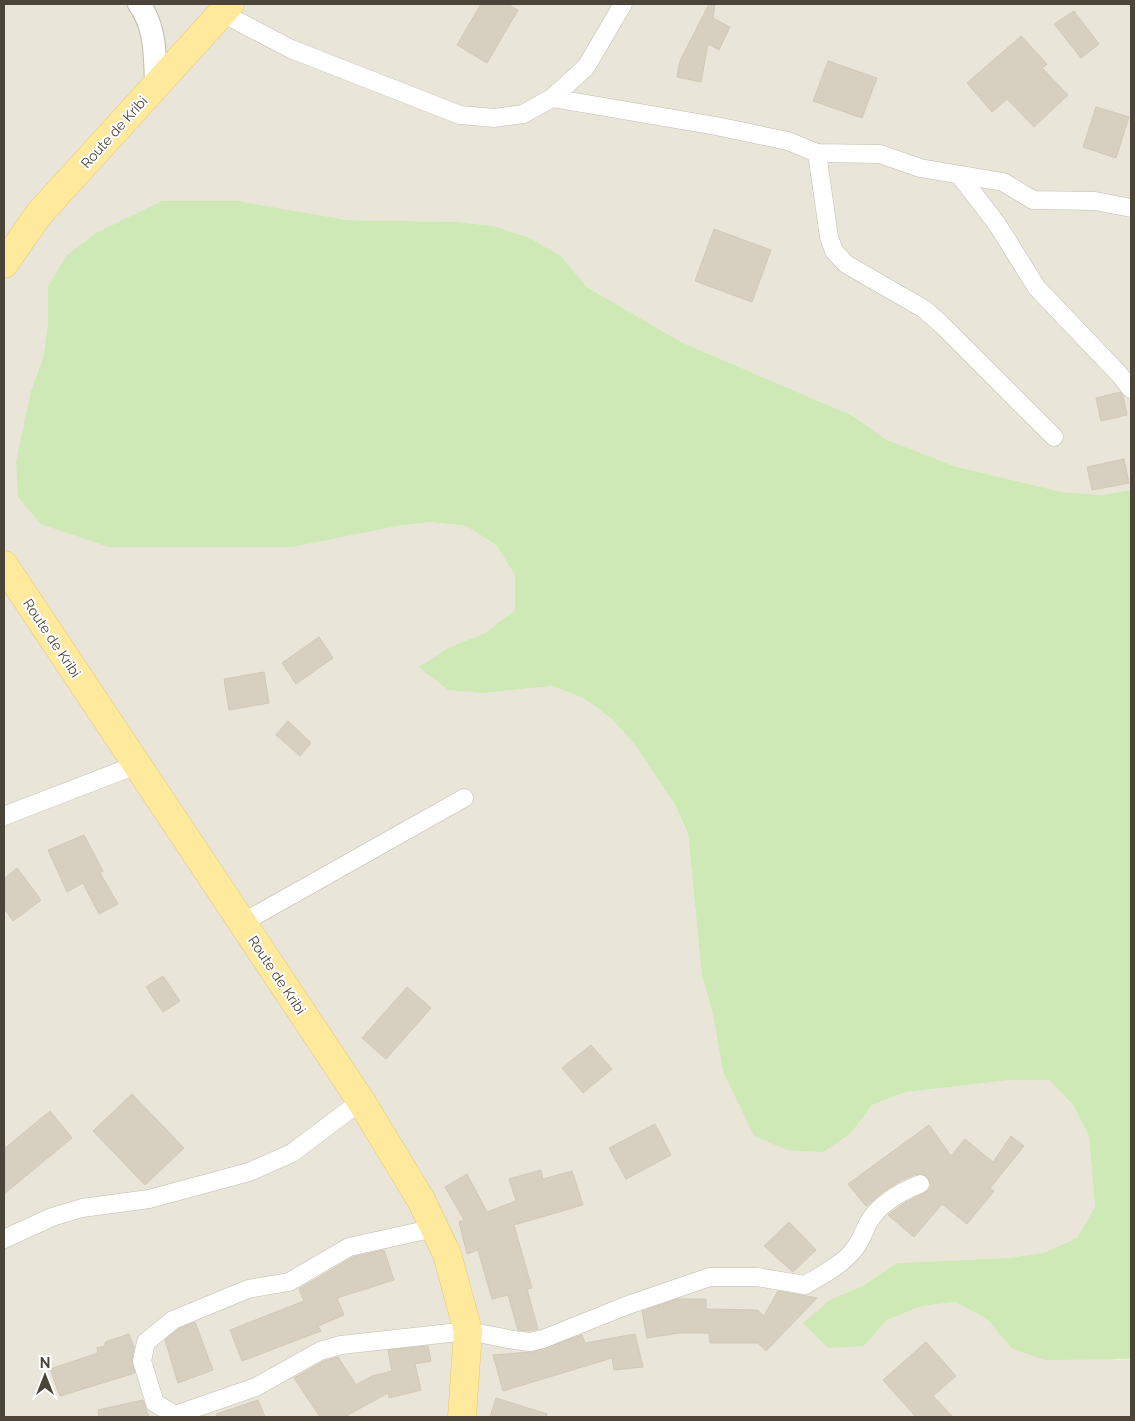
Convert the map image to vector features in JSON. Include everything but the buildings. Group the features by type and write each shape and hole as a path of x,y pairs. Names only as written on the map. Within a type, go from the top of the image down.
{"main road":[{"name":"Route de Kribi","path":"4,264 39,214 226,8"},
{"name":"Route de Kribi","path":"4,565 361,1101 421,1200 446,1254 468,1331 462,1417"}],"street":[{"path":"139,4 148,16 154,46 156,85"},
{"path":"226,8 290,49 460,116 494,118 523,114 552,98 586,67 622,4"},
{"path":"552,98 770,137 788,141 817,153 880,154 920,168 1003,182 1033,200 1095,201 1131,208"},
{"path":"817,153 829,238 834,251 846,264 924,309 1054,437"},
{"path":"960,176 997,224 1037,288 1131,389"},
{"path":"4,816 136,765"},
{"path":"242,923 464,798"},
{"path":"4,1239 52,1217 82,1208 150,1199 250,1172 292,1153 361,1101"},
{"path":"435,1228 350,1247 289,1282 248,1289 173,1320 146,1342 142,1361 155,1402 175,1415 256,1387 320,1352 340,1345 468,1331 530,1342 543,1339 628,1305 710,1277 757,1277 805,1285 833,1269 855,1249 869,1221 884,1205 901,1192 920,1184"}],"shaded area":[{"path":"4,4 1131,4 1131,490 1101,495 1062,492 954,466 885,439 853,416 681,342 587,287 562,257 530,238 494,226 458,222 347,220 238,201 48,287 48,323 43,358 31,391 397,526 430,522 466,526 496,545 515,575 515,610 485,633 450,647 484,693 553,686 585,699 613,720 636,746 674,803 688,835 702,977 713,1013 851,1133 872,1105 906,1092 1011,1080 1049,1080 1073,1105 1089,1136 1095,1207 1077,1238 1043,1253 1008,1258 896,1263 864,1285 830,1300 864,1346 887,1320 922,1306 956,1302 988,1320 1011,1348 1119,1360 1131,1359 1131,1417 4,1417"}],"green space":[{"path":"162,201 238,201 347,220 458,222 494,226 530,238 562,257 587,287 681,342 853,416 885,439 954,466 1062,492 1101,495 1131,490 1131,1359 1045,1360 1011,1348 988,1320 956,1302 922,1306 887,1320 864,1346 828,1348 803,1323 830,1300 864,1285 896,1263 1008,1258 1043,1253 1077,1238 1095,1207 1089,1136 1073,1105 1049,1080 1011,1080 906,1092 872,1105 851,1133 823,1152 787,1150 754,1136 723,1071 713,1013 702,977 688,834 674,803 636,746 613,720 585,699 553,686 484,693 448,690 419,667 450,647 485,633 515,610 515,575 496,545 466,526 430,522 397,526 292,547 109,547 41,524 18,497 16,462 31,391 43,358 48,323 48,287 66,256 96,233"}]}
